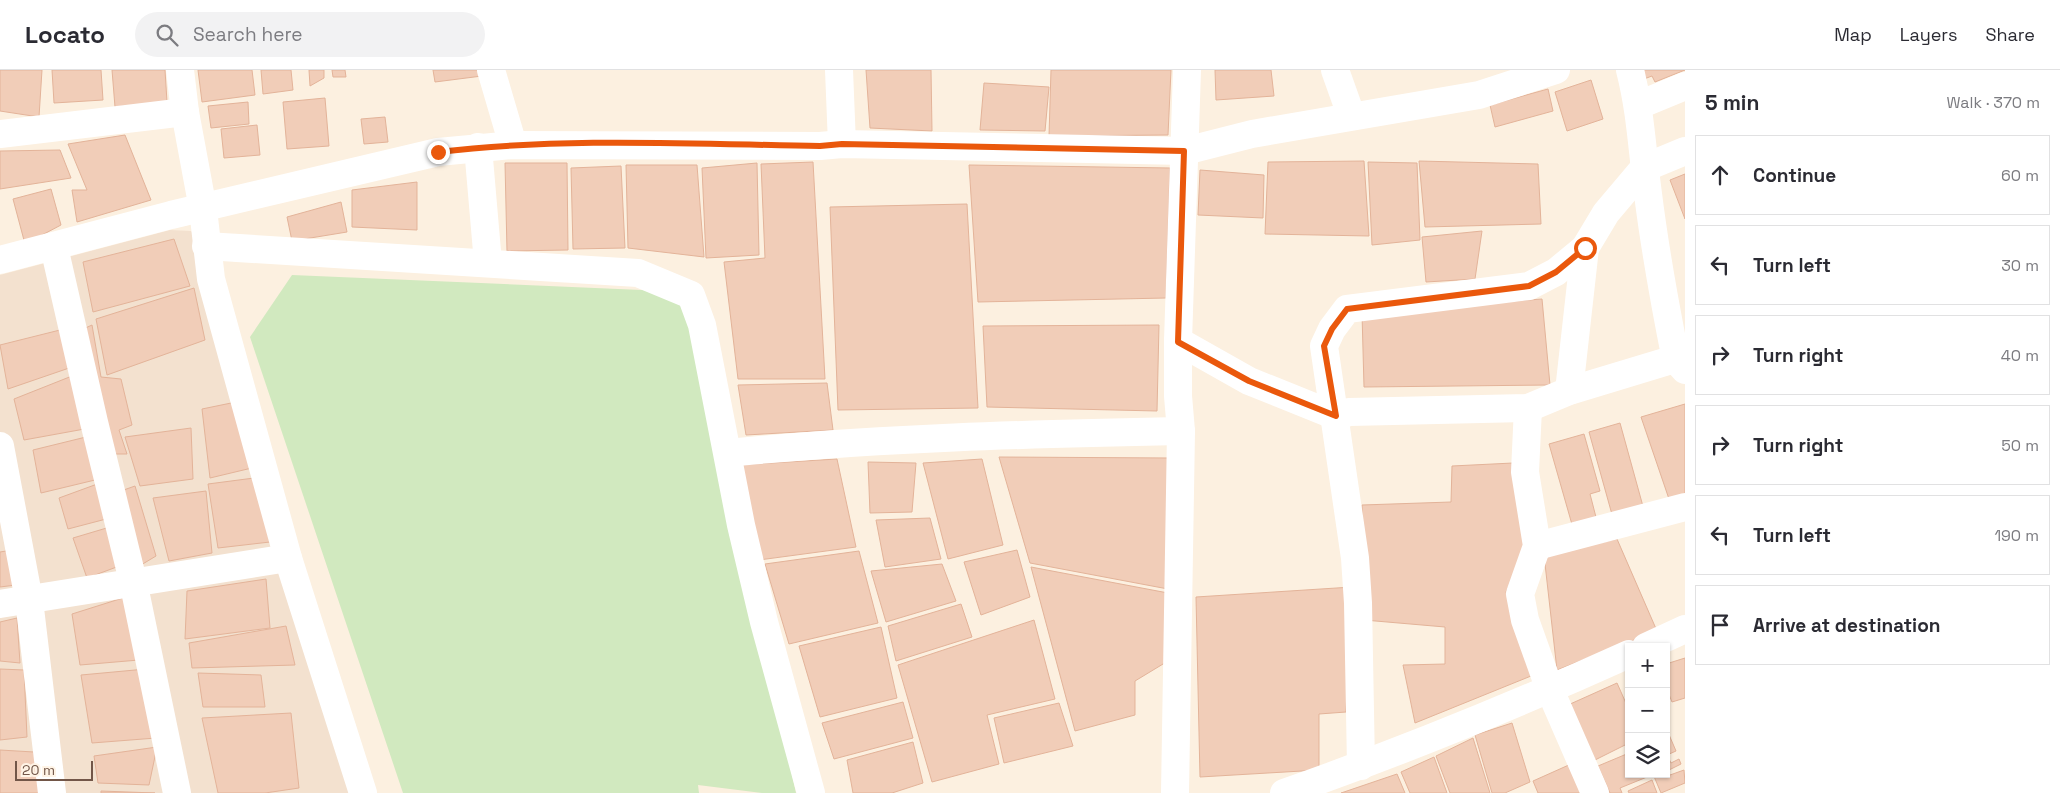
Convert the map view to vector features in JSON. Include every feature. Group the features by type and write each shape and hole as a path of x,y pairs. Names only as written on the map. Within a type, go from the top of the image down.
{"street":[{"path":"180,70 185,112 204,209 206,246 211,279 288,558 364,793"},
{"path":"491,70 513,145"},
{"path":"839,70 842,144"},
{"path":"1174,793 1181,431 1178,396 1178,342 1187,70"},
{"path":"1335,70 1351,115"},
{"path":"0,260 336,174 438,152 478,147 513,145 820,146 842,144 1184,151 1252,134 1351,115 1479,95 1556,70"},
{"path":"1178,342 1249,381 1336,416 1349,412 1528,408 1569,391 1682,362 1656,257 1644,168 1639,105 1630,70"},
{"path":"1639,105 1685,86"},
{"path":"0,134 185,112"},
{"path":"478,147 488,263"},
{"path":"1361,766 1357,594 1336,416 1324,346 1332,329 1347,309 1529,286 1556,272 1585,248 1606,213 1644,168 1685,151"},
{"path":"206,246 638,272 692,294 702,325 741,525 764,622 811,793"},
{"path":"54,247 133,582 177,793"},
{"path":"1569,391 1585,248"},
{"path":"1528,408 1525,472 1537,546 1520,594 1525,620 1550,690 1595,793"},
{"path":"728,453 835,443 986,434 1181,431"},
{"path":"0,446 29,600 52,793"},
{"path":"1537,546 1685,507"},
{"path":"0,604 288,558"},
{"path":"1655,643 1685,629"},
{"path":"1284,793 1361,766 1550,690 1625,656"}],"shaded area":[{"path":"170,230 191,231 205,245 365,793 0,793 0,275"}],"green space":[{"path":"292,275 688,292 796,793 762,793 698,785 699,793 403,793 250,337"}],"building":[{"path":"0,70 42,70 39,117 0,111"},
{"path":"52,70 101,70 103,100 54,103"},
{"path":"112,70 165,70 167,102 115,107"},
{"path":"198,70 252,70 255,95 202,102"},
{"path":"261,70 291,70 293,90 263,94"},
{"path":"309,70 324,70 324,78 310,86"},
{"path":"332,70 345,70 346,77 333,77"},
{"path":"433,70 481,70 482,76 435,82"},
{"path":"866,70 931,70 932,131 870,128"},
{"path":"1051,70 1171,70 1168,135 1049,136"},
{"path":"1215,70 1271,70 1274,96 1216,100"},
{"path":"1641,70 1685,70 1655,82 1652,76 1644,79"},
{"path":"1591,80 1603,119 1567,131 1555,92"},
{"path":"984,83 1049,87 1045,131 980,130"},
{"path":"1548,89 1553,111 1495,127 1490,105"},
{"path":"325,98 329,146 287,149 283,102"},
{"path":"248,102 249,124 211,128 208,106"},
{"path":"385,117 388,142 364,144 361,119"},
{"path":"257,125 260,155 224,158 221,129"},
{"path":"125,135 151,200 77,222 72,190 87,190 68,144"},
{"path":"60,150 71,178 0,189 0,151"},
{"path":"1364,161 1369,236 1265,234 1268,162"},
{"path":"1419,161 1538,164 1541,224 1425,227"},
{"path":"813,162 825,379 738,379 724,262 765,258 761,164"},
{"path":"1368,162 1417,163 1420,240 1372,245"},
{"path":"505,163 567,163 568,250 507,251"},
{"path":"757,163 759,255 706,258 702,168"},
{"path":"626,165 697,165 704,257 628,248"},
{"path":"969,165 1170,168 1166,298 978,302"},
{"path":"621,166 625,248 573,249 571,168"},
{"path":"1200,170 1264,175 1263,218 1198,215"},
{"path":"1685,174 1685,219 1670,180"},
{"path":"417,182 417,230 352,227 352,190"},
{"path":"51,189 61,225 25,244 13,199"},
{"path":"341,202 347,232 292,241 287,217"},
{"path":"967,204 978,408 838,410 830,207"},
{"path":"1482,231 1475,279 1426,282 1422,237"},
{"path":"174,239 190,286 93,312 83,262"},
{"path":"194,288 205,340 107,375 96,319"},
{"path":"1542,299 1550,385 1364,387 1362,313"},
{"path":"92,325 101,377 121,379 132,425 119,430 127,454 106,454 81,330"},
{"path":"1159,325 1157,411 987,407 983,326"},
{"path":"68,328 75,366 8,389 0,345"},
{"path":"72,376 90,428 24,440 14,399"},
{"path":"827,383 833,430 746,435 738,385"},
{"path":"236,402 256,467 210,478 202,409"},
{"path":"1685,404 1685,495 1669,499 1641,417"},
{"path":"1620,423 1644,510 1613,518 1589,432"},
{"path":"191,428 193,479 140,486 125,437"},
{"path":"1584,434 1600,491 1590,494 1597,521 1573,528 1549,444"},
{"path":"86,437 95,480 41,493 33,450"},
{"path":"999,457 1170,458 1168,589 1030,563"},
{"path":"837,459 856,547 759,560 739,465"},
{"path":"982,459 1003,545 948,559 923,463"},
{"path":"868,462 916,463 912,512 870,513"},
{"path":"1513,463 1530,544 1506,592 1536,674 1415,723 1403,665 1445,664 1445,627 1364,620 1362,505 1451,502 1452,466"},
{"path":"254,478 270,542 218,548 208,484"},
{"path":"100,483 110,518 68,529 59,498"},
{"path":"135,486 156,556 136,568 118,492"},
{"path":"206,491 212,553 169,561 153,498"},
{"path":"930,518 941,559 885,567 876,520"},
{"path":"110,527 122,565 87,578 73,538"},
{"path":"1617,539 1657,631 1557,670 1544,555"},
{"path":"12,550 16,585 0,587 0,552"},
{"path":"1017,550 1030,597 981,615 964,562"},
{"path":"859,551 878,623 789,644 765,564"},
{"path":"942,564 956,601 886,622 871,571"},
{"path":"1031,567 1168,593 1168,661 1135,681 1135,715 1075,731"},
{"path":"266,579 270,628 185,639 187,591"},
{"path":"1352,587 1346,712 1319,714 1319,770 1200,777 1196,597"},
{"path":"126,597 139,660 80,665 72,614"},
{"path":"961,604 972,637 896,661 888,626"},
{"path":"17,618 20,663 0,661 0,622"},
{"path":"1034,620 1055,699 987,715 999,764 932,782 898,665"},
{"path":"286,626 295,665 192,668 189,643"},
{"path":"881,627 897,698 820,717 799,646"},
{"path":"1685,658 1685,698 1672,702 1670,697 1670,663"},
{"path":"0,669 24,670 27,737 0,740"},
{"path":"146,669 156,738 92,743 81,675"},
{"path":"198,673 261,675 265,707 203,707"},
{"path":"1617,683 1625,701 1625,745 1593,761 1568,705"},
{"path":"903,702 913,738 834,759 822,723"},
{"path":"1059,703 1073,746 1004,763 994,718"},
{"path":"291,713 299,788 265,793 218,793 202,718"},
{"path":"1512,723 1530,782 1505,793 1492,793 1475,735"},
{"path":"1670,737 1676,751 1670,754"},
{"path":"1473,738 1490,793 1450,793 1436,756"},
{"path":"913,742 923,783 892,793 853,793 847,760"},
{"path":"157,747 149,785 98,783 94,756"},
{"path":"0,750 34,752 39,793 0,793"},
{"path":"1625,755 1625,778 1645,778 1620,788 1622,793 1610,793 1598,766"},
{"path":"1434,757 1447,793 1410,793 1401,772"},
{"path":"1679,759 1681,764 1670,770 1670,761 1671,763"},
{"path":"1571,764 1583,793 1538,793 1533,781"},
{"path":"1684,770 1685,783 1661,793 1655,778 1670,778 1670,775"},
{"path":"1397,774 1405,793 1341,793"},
{"path":"1652,780 1657,793 1629,793 1628,791"},
{"path":"101,791 155,793 101,793"}],"route":[{"path":"438,152 496,145 597,144 820,146 842,144 967,148 1019,146 1184,151 1178,342 1249,381 1336,416 1324,346 1332,329 1347,309 1529,286 1556,272 1585,248"}]}
